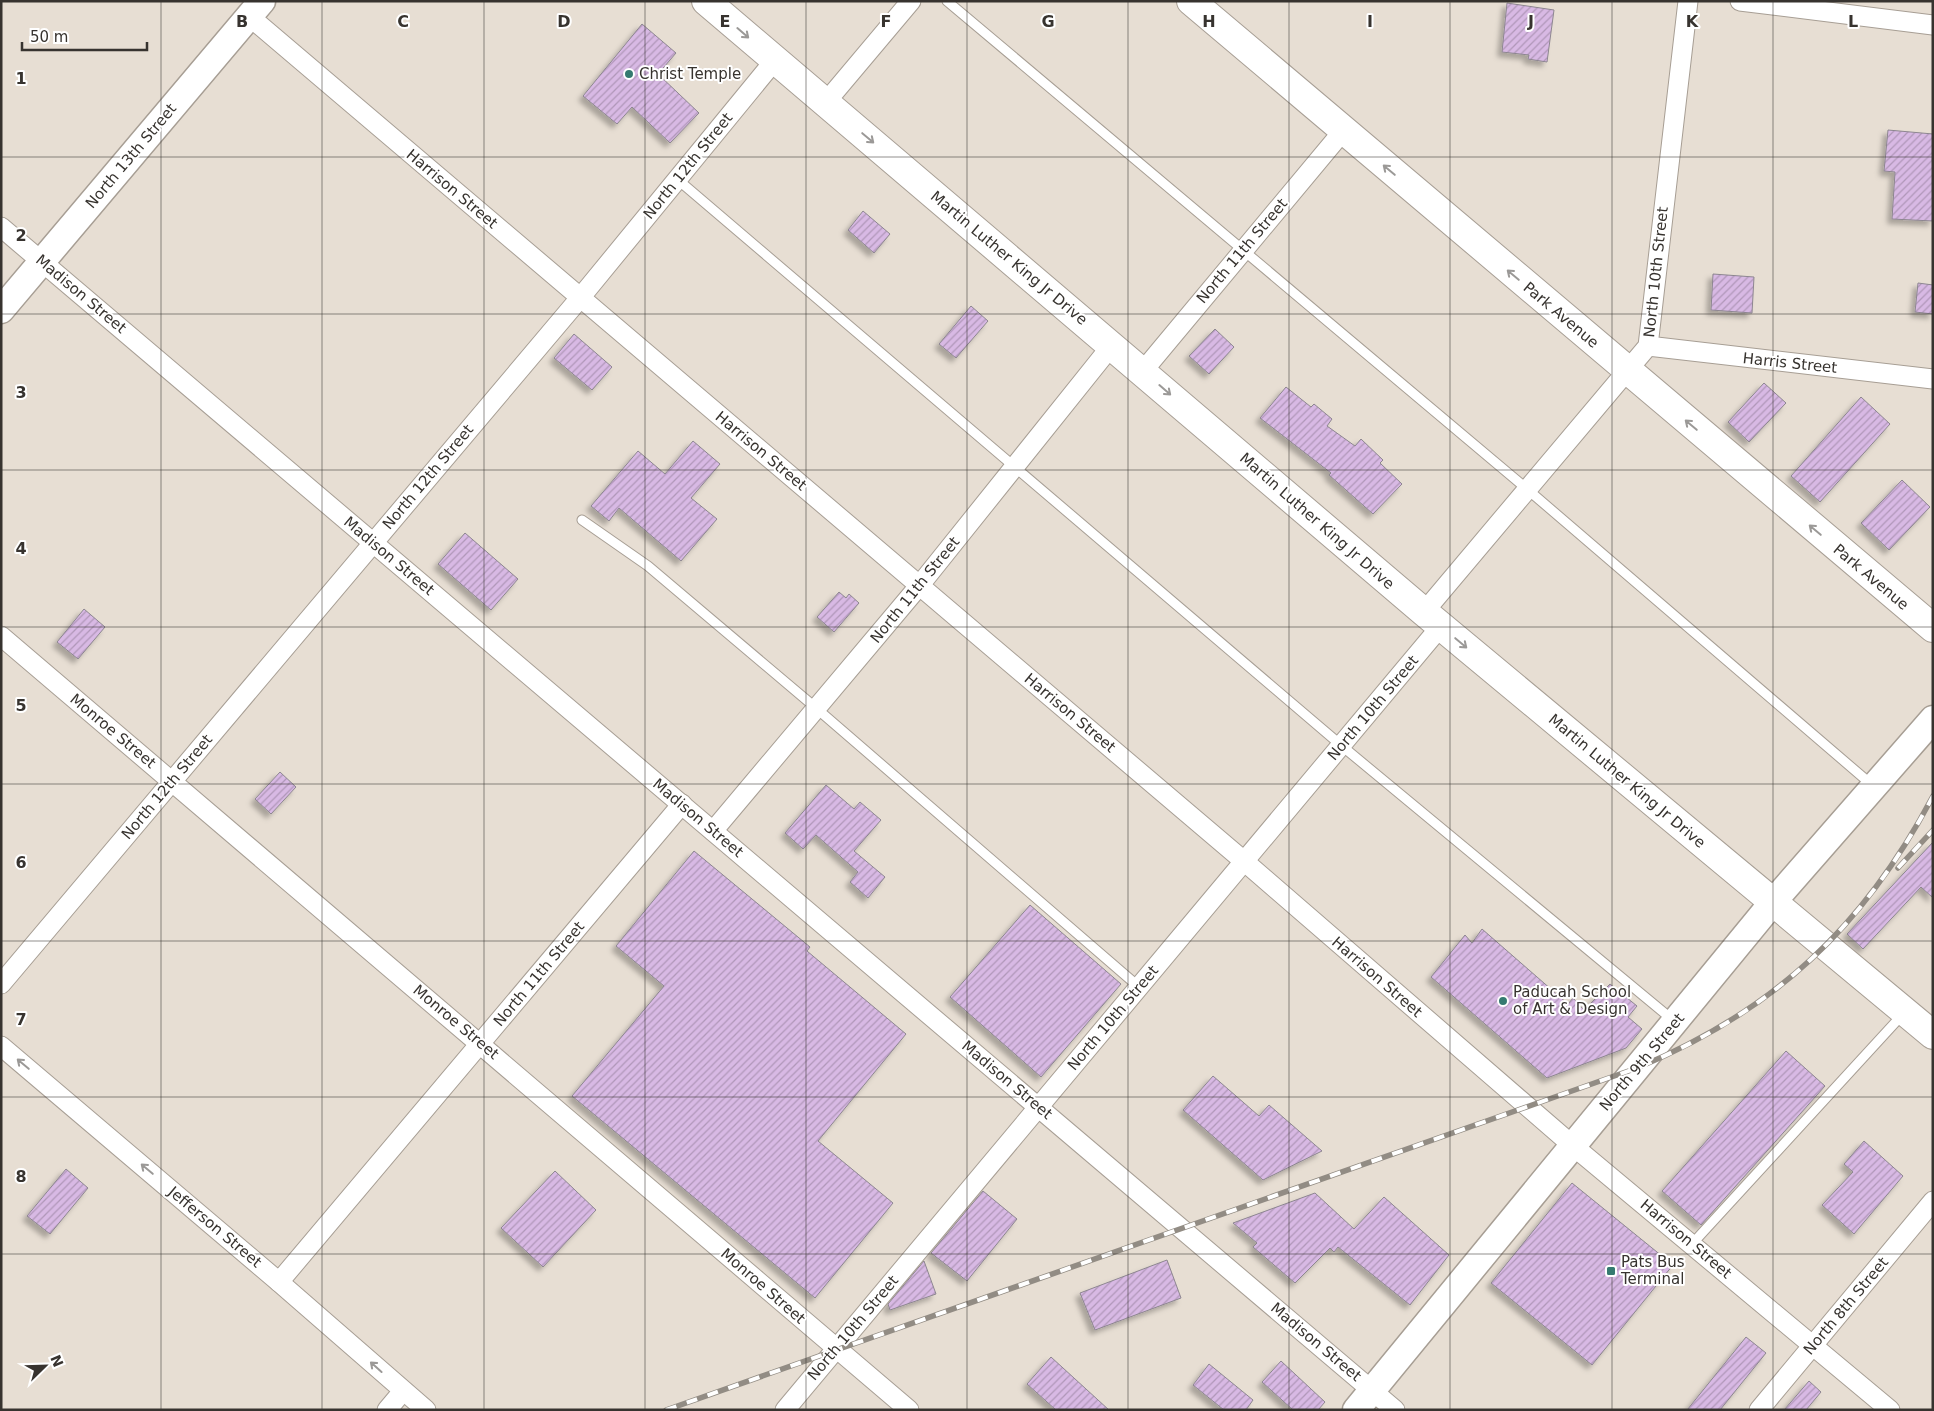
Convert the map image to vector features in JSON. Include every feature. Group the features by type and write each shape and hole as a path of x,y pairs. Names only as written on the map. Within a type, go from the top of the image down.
{"main road":[{"name":"Martin Luther King Jr Drive","path":"706,1 1433,619 1933,1035"},
{"name":"Park Avenue","path":"1191,1 1933,628"}],"street":[{"path":"826,102 911,1"},
{"name":"North 10th Street","path":"785,1410 1342,746 1527,489 1648,346 1688,1"},
{"path":"1740,1 1933,25"},
{"name":"North 13th Street","path":"1,310 255,9"},
{"name":"Harrison Street","path":"255,9 580,298 1245,862 1572,1145 1890,1410"},
{"name":"North 12th Street","path":"1,984 580,298 775,60"},
{"name":"North 11th Street","path":"1142,371 1242,249 1343,131"},
{"name":"Madison Street","path":"1,227 1038,1107 1364,1400 1395,1410"},
{"name":"North 11th Street","path":"713,830 919,586 1112,345"},
{"name":"Harris Street","path":"1648,346 1933,379"},
{"name":"Monroe Street","path":"1,636 481,1043 909,1410"},
{"name":"North 9th Street","path":"1364,1400 1572,1145 1676,1023 1773,902 1933,719"},
{"name":"North 11th Street","path":"279,1282 682,804"},
{"name":"Jefferson Street","path":"1,1046 279,1282 426,1410"},
{"name":"North 8th Street","path":"1759,1410 1933,1201"},
{"path":"387,1410 403,1391"}],"lane":[{"path":"947,1 1527,489 1874,787"},
{"path":"677,179 1342,746 1676,1023"},
{"path":"582,520 648,566 816,708 1139,987"},
{"path":"1692,1244 1904,1012"}],"building":[{"path":"1507,3 1554,10 1547,62 1528,59 1529,55 1502,52"},
{"name":"Christ Temple","path":"642,24 676,53 658,74 699,113 670,143 632,107 617,124 583,96"},
{"path":"1888,130 1933,134 1933,221 1892,219 1895,172 1884,171"},
{"path":"863,211 890,234 874,253 848,230"},
{"path":"1713,274 1754,277 1752,313 1711,310"},
{"path":"1918,283 1933,285 1933,314 1915,312"},
{"path":"971,306 988,321 956,358 939,344"},
{"path":"1215,329 1234,347 1209,374 1189,356"},
{"path":"574,334 612,367 592,390 554,358"},
{"path":"1764,383 1786,403 1749,442 1728,422"},
{"path":"1286,387 1311,407 1314,404 1332,419 1327,426 1355,446 1361,439 1383,460 1380,463 1402,484 1373,514 1329,475 1331,473 1260,418"},
{"path":"1861,397 1890,424 1820,502 1791,476"},
{"path":"693,441 720,464 691,498 717,519 681,561 619,508 609,521 591,506 638,451 665,474"},
{"path":"1902,480 1930,507 1889,550 1861,523"},
{"path":"465,533 518,579 491,610 438,564"},
{"path":"839,592 846,598 849,594 859,603 834,632 817,617"},
{"path":"84,609 105,627 78,659 57,642"},
{"path":"280,772 296,787 271,814 255,799"},
{"path":"826,785 854,809 860,802 881,820 854,851 885,877 868,898 850,882 858,872 816,835 803,849 785,833"},
{"path":"1933,842 1933,898 1921,887 1863,949 1847,934"},
{"path":"694,851 810,947 807,951 906,1034 818,1141 893,1203 815,1298 572,1096 664,986 616,946"},
{"path":"1030,905 1121,984 1041,1077 950,997"},
{"name":"Paducah School of Art & Design","path":"1482,929 1568,1004 1573,998 1584,1010 1610,984 1637,1006 1628,1017 1642,1029 1626,1048 1547,1078 1431,977 1465,935 1472,943"},
{"path":"1786,1051 1825,1086 1701,1225 1662,1191"},
{"path":"1213,1076 1259,1116 1269,1105 1322,1151 1263,1180 1183,1110"},
{"path":"1864,1141 1903,1176 1854,1234 1822,1205 1853,1172 1844,1164"},
{"path":"66,1169 88,1188 50,1234 27,1216"},
{"path":"555,1171 596,1210 543,1267 501,1228"},
{"path":"1572,1183 1673,1265 1592,1365 1491,1283"},
{"path":"983,1191 1017,1219 967,1281 931,1253"},
{"path":"1315,1193 1354,1229 1384,1197 1449,1255 1410,1305 1338,1247 1334,1252 1330,1248 1295,1283 1253,1247 1257,1243 1233,1223"},
{"path":"1167,1260 1181,1298 1095,1330 1080,1293"},
{"path":"924,1261 936,1294 890,1310 888,1304"},
{"path":"1746,1337 1766,1353 1720,1410 1687,1410"},
{"path":"1051,1357 1109,1410 1056,1410 1027,1384"},
{"path":"1281,1361 1325,1402 1318,1410 1293,1410 1262,1382"},
{"path":"1209,1364 1253,1400 1246,1410 1224,1410 1193,1385"},
{"path":"1809,1381 1821,1392 1806,1410 1784,1410"}],"railway":[{"path":"666,1410 1637,1068 1686,1045 1731,1020 1773,991 1810,960 1845,925 1877,886 1906,843 1933,796"},
{"path":"1898,868 1933,830"}],"place":[{"name":"Christ Temple","path":"629,74"},
{"name":"Paducah School of Art & Design","path":"1503,1001"},
{"name":"Pats Bus Terminal","path":"1611,1271"}]}
